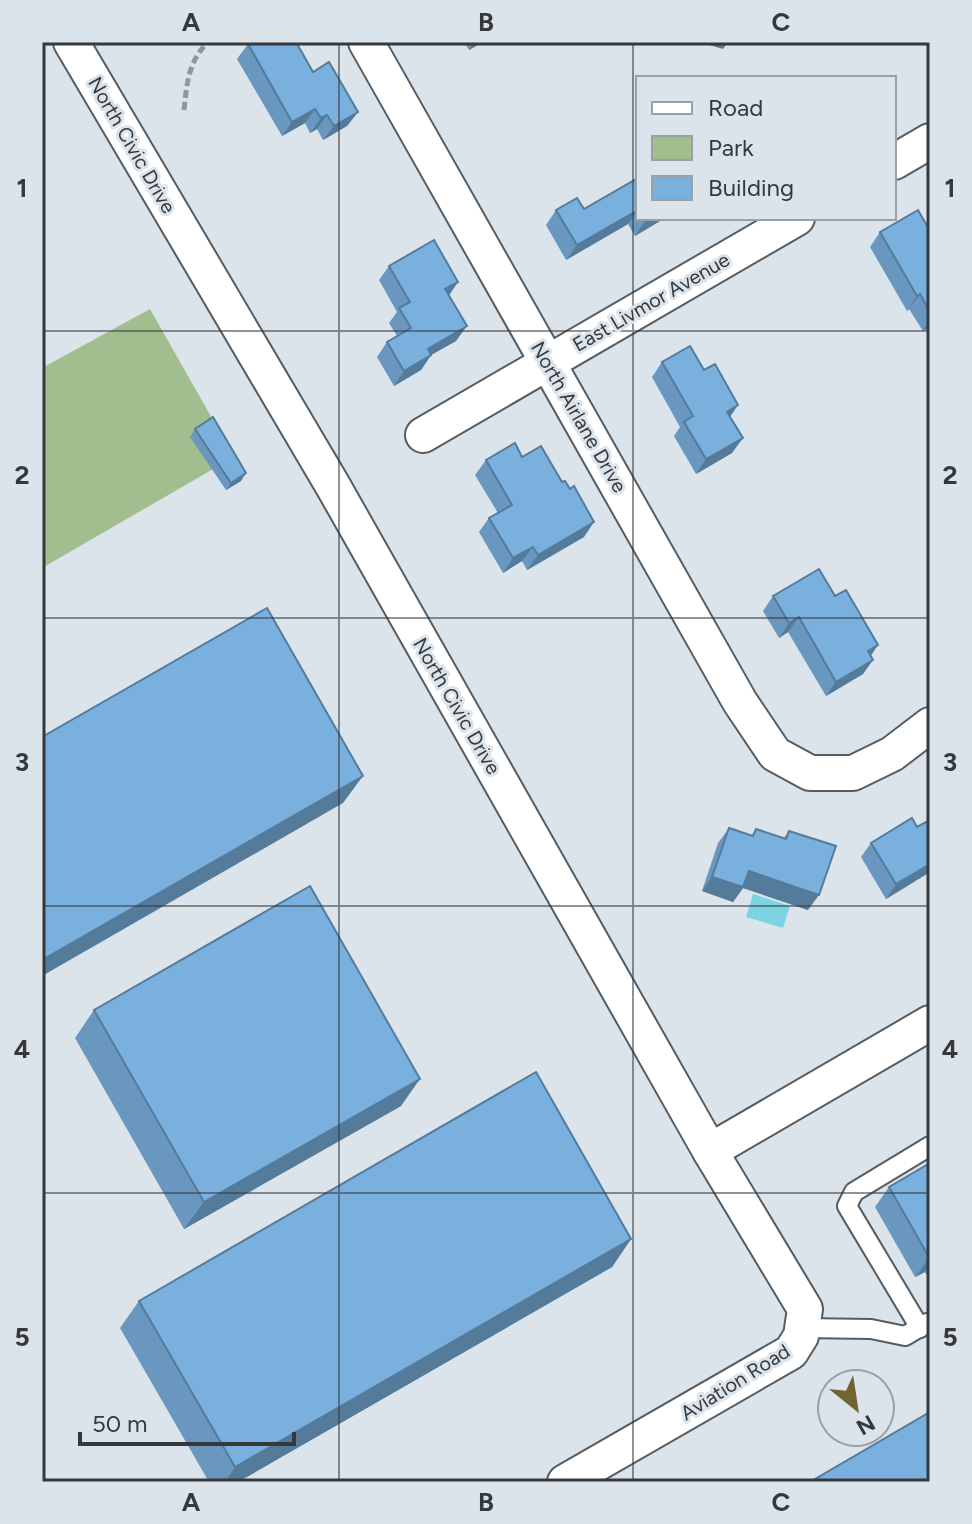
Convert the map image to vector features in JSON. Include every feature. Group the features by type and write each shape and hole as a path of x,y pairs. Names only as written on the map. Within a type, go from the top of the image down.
{"street":[{"name":"North Civic Drive","path":"71,42 333,486 710,1151"},
{"name":"North Airlane Drive","path":"366,42 740,702 775,754 810,773 853,773 892,754 930,725"},
{"path":"896,161 930,141"},
{"name":"East Livmor Avenue","path":"423,435 794,220"},
{"path":"710,1151 930,1023"},
{"name":"Aviation Road","path":"565,1482 791,1352 801,1336 805,1309 710,1151"}],"lane":[{"path":"802,1328 871,1329 905,1336 925,1325 847,1206 854,1192 930,1146"}],"path":[{"path":"184,110 188,72 198,52 208,42"}],"green space":[{"path":"150,309 234,457 42,568 42,368"}],"water":[{"path":"753,894 790,906 783,928 746,917"}],"building":[{"path":"296,42 313,72 329,62 358,112 334,126 327,115 321,118 315,109 292,122 248,44"},
{"path":"636,179 636,211 577,245 556,210 577,198 584,209"},
{"path":"918,210 930,231 930,312 920,294 917,296 880,232"},
{"path":"434,240 458,282 445,289 467,326 428,349 431,355 404,371 387,342 411,328 399,308 410,302 389,266"},
{"path":"690,346 704,370 715,364 738,405 727,412 743,438 706,459 684,422 693,416 662,362"},
{"path":"213,417 246,473 231,483 195,429"},
{"path":"515,443 522,457 541,446 562,482 565,481 570,489 574,486 594,522 538,555 533,547 513,558 489,518 512,505 486,460"},
{"path":"819,569 835,596 846,590 878,645 868,651 873,660 836,682 799,617 789,623 773,596"},
{"path":"267,608 363,776 42,960 42,737"},
{"path":"912,818 917,827 930,820 930,864 896,884 871,843"},
{"path":"729,828 753,836 756,829 786,839 789,831 836,846 819,895 749,871 743,887 712,877"},
{"path":"310,886 420,1079 204,1202 94,1010"},
{"path":"536,1072 631,1239 235,1467 139,1301"},
{"path":"930,1163 930,1257 929,1257 889,1187"},
{"path":"930,1412 930,1482 810,1482 868,1448 896,1448 896,1432"}]}
